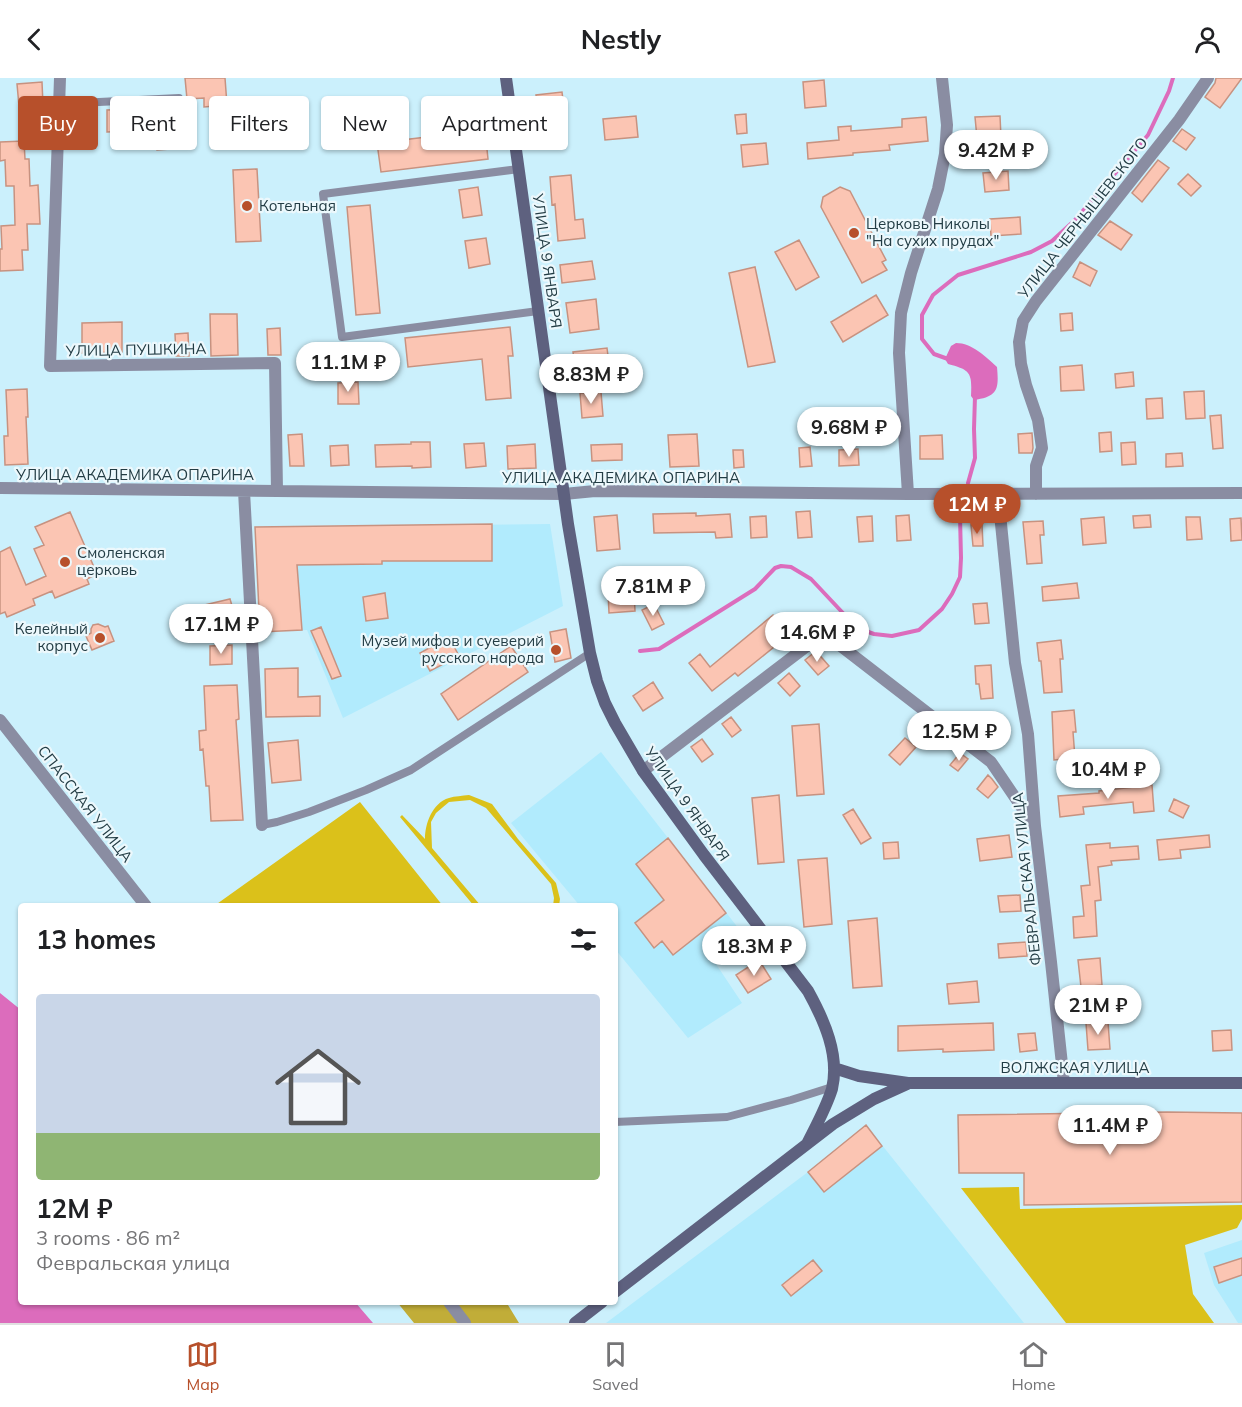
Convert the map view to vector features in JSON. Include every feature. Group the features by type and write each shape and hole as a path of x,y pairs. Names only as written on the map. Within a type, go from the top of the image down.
{"main road":[{"name":"УЛИЦА 9 ЯНВАРЯ","path":"506,78 564,494 590,653 597,681 615,723 643,771 808,991 821,1014 831,1044 834,1068 832,1087 818,1124 807,1144"},
{"name":"ВОЛЖСКАЯ УЛИЦА","path":"834,1068 859,1076 908,1083 1242,1083"},
{"path":"618,1290 833,1124 874,1098 908,1083"},
{"path":"575,1323 598,1305"}],"street":[{"name":"УЛИЦА ПУШКИНА","path":"59,96 60,78"},
{"path":"908,494 898,353 902,313 911,273 938,189 945,154 947,125 942,78"},
{"name":"УЛИЦА ЧЕРНЫШЕВСКОГО","path":"1036,494 1036,466 1042,448 1038,420 1021,364 1019,342 1023,321 1036,301 1179,120 1208,78"},
{"name":"УЛИЦА ПУШКИНА","path":"57,150 50,366 275,363 278,490"},
{"name":"УЛИЦА АКАДЕМИКА ОПАРИНА","path":"0,489 564,494 595,491 1242,494"},
{"path":"243,491 262,825"},
{"name":"ФЕВРАЛЬСКАЯ УЛИЦА","path":"998,494 1015,663 1028,734 1035,826 1064,1083"},
{"path":"643,771 824,633 991,762 1035,826"},
{"name":"СПАССКАЯ УЛИЦА","path":"0,720 144,903"},
{"path":"451,1305 465,1323"}],"lane":[{"path":"519,169 323,194 342,337 538,311"},
{"path":"262,825 309,812 411,770 590,653"},
{"path":"618,1122 727,1117 832,1087"}],"shaded area":[{"path":"956,343 968,345 997,367 997,386 988,397 974,400 971,396 969,374 961,368 948,364 945,359 951,346"},
{"path":"550,524 563,606 343,718 307,630 260,632 255,527"},
{"path":"601,752 746,938 716,964 742,1003 688,1038 618,953 618,903 578,903 511,823"},
{"path":"469,795 492,804 518,839 556,883 559,903 553,903 551,884 486,808 470,800 449,802 436,813 431,822 432,848 478,903 472,903 400,817 402,815 425,839 426,827 434,809 443,801 456,796"},
{"path":"360,802 441,903 218,903"},
{"path":"0,993 18,1008 18,1305 358,1305 373,1323 0,1323"},
{"path":"866,1125 1024,1323 606,1323 808,1172"},
{"path":"1019,1187 1020,1209 1242,1205 1242,1219 1237,1228 1185,1245 1193,1294 1214,1323 1066,1323 961,1188"},
{"path":"1242,1240 1242,1323 1238,1323 1214,1285 1204,1253"},
{"path":"399,1305 508,1305 519,1323 414,1323"}],"building":[{"path":"185,78 225,78 226,96 209,96 209,107 204,107 204,98 187,96"},
{"path":"1216,78 1242,78 1220,108 1205,97"},
{"path":"824,80 826,106 805,108 803,82"},
{"path":"42,82 43,96 18,96 17,84"},
{"path":"562,92 562,96 536,96"},
{"path":"107,110 110,110 110,132 107,132"},
{"path":"746,114 747,133 737,134 735,115"},
{"path":"636,116 638,137 605,140 603,119"},
{"path":"1000,116 1001,137 977,138 975,117"},
{"path":"926,117 928,141 889,145 890,150 808,159 807,143 839,140 838,127 851,126 851,131 902,127 902,119"},
{"path":"1182,129 1195,138 1186,150 1173,141"},
{"path":"421,138 421,150 487,150 488,159 381,172 378,150 409,150 409,139"},
{"path":"18,141 18,150 24,150 25,159 29,159 30,186 38,185 40,224 27,224 28,250 22,250 23,270 0,271 1,226 15,225 14,186 6,186 5,160 0,161 0,142"},
{"path":"766,143 768,164 743,167 741,145"},
{"path":"1158,160 1169,168 1142,202 1132,193"},
{"name":"Котельная","path":"257,169 261,241 236,242 233,170"},
{"path":"1008,171 1009,190 985,192 983,173"},
{"path":"1188,174 1201,186 1191,196 1178,184"},
{"path":"571,175 575,220 583,219 585,238 558,241 550,177"},
{"path":"478,187 482,215 463,218 459,190"},
{"name":"Церковь Николы \"На сухих прудах\"","path":"840,187 850,191 886,260 882,262 887,270 862,283 821,207 823,197"},
{"path":"370,205 380,313 356,315 347,207"},
{"path":"1020,217 1021,234 991,236 990,219"},
{"path":"1110,221 1132,235 1121,250 1098,235"},
{"path":"486,238 490,264 469,268 465,241"},
{"path":"799,240 819,277 796,290 775,252"},
{"path":"592,261 595,279 562,283 560,265"},
{"path":"1080,262 1097,271 1090,286 1073,277"},
{"path":"755,267 775,362 748,367 729,273"},
{"path":"876,295 888,315 843,342 831,322"},
{"path":"596,299 599,329 570,333 566,303"},
{"path":"1072,313 1073,330 1061,331 1060,314"},
{"path":"210,314 237,314 238,355 211,356"},
{"path":"122,322 122,352 82,353 82,323"},
{"path":"510,327 513,356 508,356 511,398 486,400 482,359 408,367 405,338"},
{"path":"280,328 281,355 268,355 267,329"},
{"path":"188,333 189,356 176,356 175,334"},
{"path":"607,348 610,371 576,375 573,352"},
{"path":"1082,365 1084,390 1061,391 1060,367"},
{"path":"1133,372 1134,386 1116,388 1115,374"},
{"path":"358,382 359,404 338,404 338,383"},
{"path":"27,389 28,464 5,465 4,436 8,436 6,390"},
{"path":"1204,391 1205,418 1186,419 1184,392"},
{"path":"601,392 603,416 582,418 580,393"},
{"path":"1162,398 1163,418 1147,419 1146,399"},
{"path":"1221,415 1223,448 1213,449 1210,416"},
{"path":"1111,432 1112,451 1100,452 1099,433"},
{"path":"1032,433 1032,453 1019,453 1018,434"},
{"path":"302,434 304,466 290,466 288,435"},
{"path":"697,434 699,466 670,467 668,435"},
{"path":"942,435 943,459 920,459 920,436"},
{"path":"411,442 430,442 431,467 376,467 375,445 411,444"},
{"path":"1135,442 1136,464 1122,465 1121,443"},
{"path":"484,443 486,466 466,468 464,444"},
{"path":"535,444 536,468 508,469 507,446"},
{"path":"622,444 622,460 592,461 591,445"},
{"path":"348,445 349,465 331,466 330,446"},
{"path":"810,447 812,466 800,467 799,448"},
{"path":"858,449 859,465 839,466 839,450"},
{"path":"733,450 743,450 744,467 734,468"},
{"path":"1182,453 1183,466 1166,467 1166,454"},
{"path":"810,511 812,537 798,538 796,512"},
{"name":"Смоленская церковь","path":"70,512 97,574 87,579 89,584 55,598 52,591 33,599 35,605 7,617 5,612 0,614 0,552 10,547 26,585 46,576 34,549 44,545 35,527"},
{"path":"696,513 696,516 730,514 732,537 716,538 715,532 654,533 653,514"},
{"path":"617,515 620,549 597,551 594,517"},
{"path":"909,515 911,540 897,541 896,516"},
{"path":"1150,515 1151,527 1134,528 1133,516"},
{"path":"766,516 767,537 751,538 750,517"},
{"path":"872,516 873,541 859,542 857,517"},
{"path":"1104,517 1106,543 1083,545 1081,519"},
{"path":"1186,517 1200,517 1202,539 1187,540"},
{"path":"1241,518 1242,540 1231,541 1230,519"},
{"path":"1043,521 1044,535 1040,535 1042,563 1027,564 1023,522"},
{"path":"492,524 492,561 382,561 382,564 297,565 302,630 260,632 255,527"},
{"path":"982,524 983,546 973,546 971,525"},
{"path":"1077,583 1079,598 1043,601 1042,587"},
{"path":"634,590 635,611 609,613 608,592"},
{"path":"385,593 388,618 366,621 363,597"},
{"path":"230,599 235,616 204,624 200,606"},
{"path":"987,603 989,623 975,624 973,604"},
{"path":"654,604 664,624 652,630 642,610"},
{"path":"773,615 789,635 738,676 735,673 712,691 689,663 700,654 710,667"},
{"name":"Келейный корпус","path":"93,625 108,626 114,641 92,650 86,636 91,633"},
{"path":"321,627 341,676 332,679 311,631"},
{"path":"566,629 571,658 555,662 550,632"},
{"path":"449,637 459,656 430,671 420,653"},
{"path":"1061,640 1062,692 1044,693 1037,643"},
{"path":"232,645 232,664 210,665 210,646"},
{"path":"511,646 528,672 458,720 441,694"},
{"path":"816,651 829,666 818,675 805,660"},
{"path":"991,665 993,698 981,699 979,684 976,684 975,666"},
{"path":"298,668 298,697 320,696 320,716 266,717 265,669"},
{"path":"789,673 800,686 790,696 778,683"},
{"path":"653,682 663,698 643,711 633,696"},
{"path":"237,685 239,719 236,720 243,820 211,821 209,786 206,786 199,731 206,730 204,686"},
{"path":"1074,710 1075,758 1054,760 1052,712"},
{"path":"731,717 741,730 732,737 722,724"},
{"path":"819,724 824,794 797,796 792,726"},
{"path":"905,738 916,747 900,765 889,755"},
{"path":"702,739 713,754 702,762 691,747"},
{"path":"298,740 301,780 272,783 268,743"},
{"path":"960,753 968,759 958,771 950,765"},
{"path":"988,775 998,787 988,798 977,789"},
{"path":"1152,785 1154,811 1134,813 1133,802 1083,807 1084,814 1060,817 1058,796"},
{"path":"779,795 784,862 758,864 752,798"},
{"path":"1174,799 1189,806 1183,818 1169,811"},
{"path":"853,809 871,838 861,844 843,815"},
{"path":"1009,835 1012,857 980,861 977,839"},
{"path":"1209,835 1210,847 1180,850 1181,858 1159,860 1157,840"},
{"path":"668,838 726,913 673,955 662,941 654,948 635,923 664,900 636,864"},
{"path":"898,842 899,858 884,859 883,843"},
{"path":"1110,843 1110,848 1138,846 1139,859 1111,861 1112,865 1098,867 1101,900 1095,901 1097,936 1074,938 1073,917 1084,916 1081,886 1090,885 1086,845"},
{"path":"827,858 832,924 804,927 798,860"},
{"path":"1020,895 1021,911 1000,912 998,896"},
{"path":"877,918 882,986 853,988 848,921"},
{"path":"1026,942 1027,956 999,958 998,944"},
{"path":"1100,958 1102,985 1081,987 1078,960"},
{"path":"759,960 771,979 748,993 736,975"},
{"path":"977,981 979,1002 949,1004 947,984"},
{"path":"1108,1022 1110,1049 1088,1050 1086,1023"},
{"path":"993,1023 994,1050 898,1051 898,1026"},
{"path":"1231,1030 1232,1050 1213,1051 1212,1031"},
{"path":"1035,1033 1037,1050 1020,1052 1018,1034"},
{"path":"1242,1113 1242,1202 1024,1205 1024,1173 959,1173 958,1115"},
{"path":"866,1125 882,1146 824,1192 808,1172"},
{"path":"1242,1258 1242,1275 1219,1283 1214,1267"},
{"path":"813,1260 822,1271 791,1296 782,1285"}],"waterway":[{"path":"948,359 934,354 922,339 922,315 933,295 958,275 1031,252 1052,241 1075,220 1148,135 1173,78"},
{"path":"968,483 975,458 975,396"},
{"path":"640,651 659,649 755,589 775,568 781,566 791,567 811,579 857,628 874,634 892,636 919,630 942,609 960,577 960,516 963,505"}],"place":[{"name":"Котельная","path":"247,206"},
{"name":"Церковь Николы \"На сухих прудах\"","path":"854,233"},
{"name":"Смоленская церковь","path":"65,562"},
{"name":"Келейный корпус","path":"100,638"},
{"name":"Музей мифов и суеверий русского народа","path":"556,650"}]}
